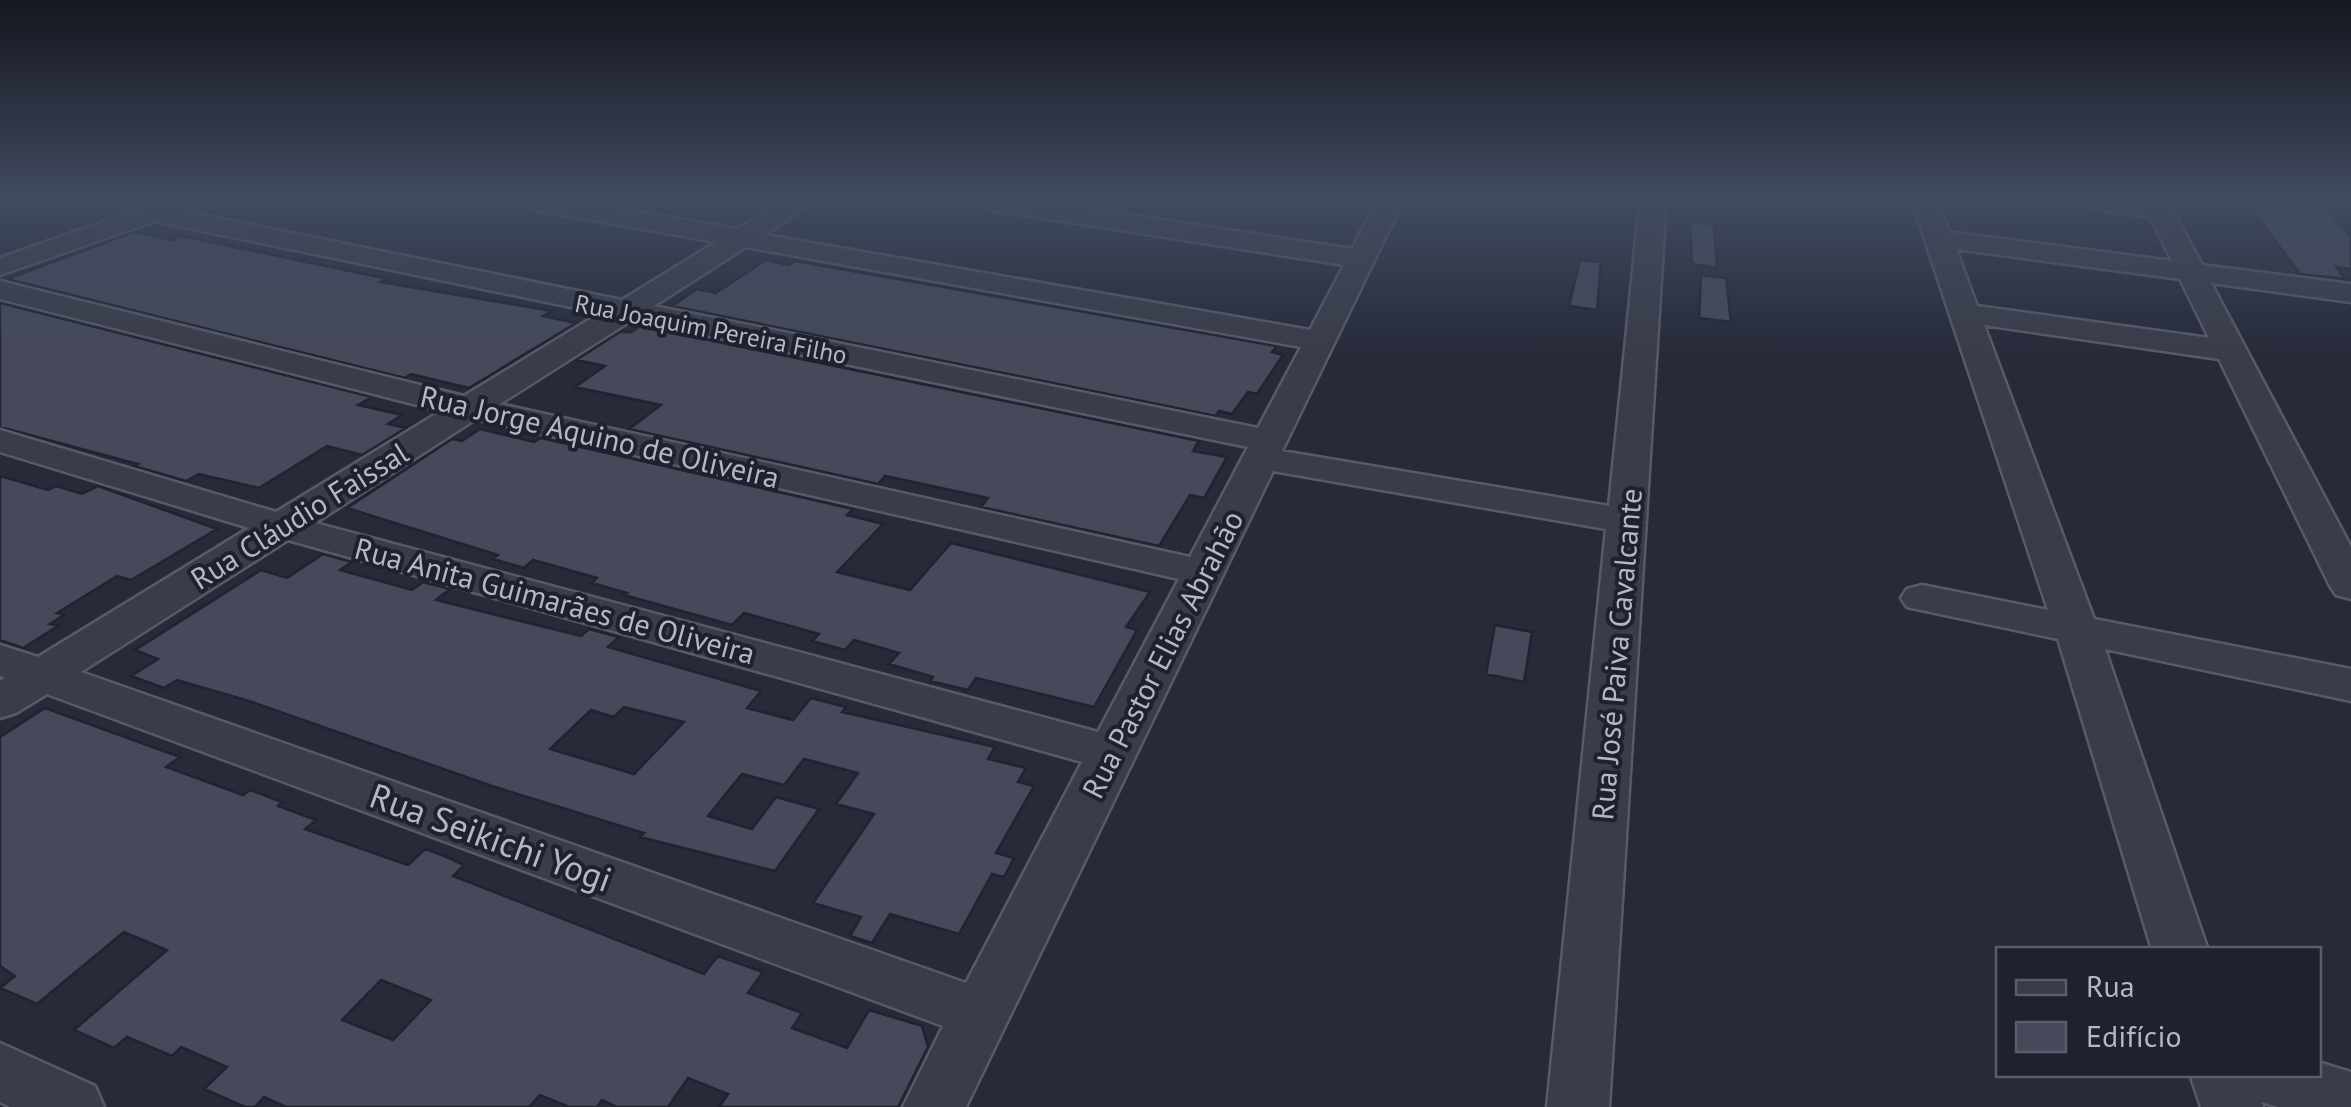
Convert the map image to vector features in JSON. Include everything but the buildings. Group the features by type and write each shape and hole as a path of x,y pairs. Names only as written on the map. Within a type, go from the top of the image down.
{"street":[{"path":"0,267 41,253"},
{"name":"Rua Joaquim Pereira Filho","path":"342,253 1265,450 1627,521"},
{"name":"Rua Cláudio Faissal","path":"0,702 22,667 282,526 720,253"},
{"path":"826,253 1320,341"},
{"path":"1319,253 1361,259"},
{"name":"Rua Pastor Elias Abrahão","path":"934,1107 1364,253"},
{"name":"Rua José Paiva Cavalcante","path":"1578,1107 1650,253"},
{"path":"1944,253 2076,628 2179,947"},
{"path":"2095,253 2191,272 2351,293"},
{"path":"2181,253 2351,586"},
{"name":"Rua Jorge Aquino de Oliveira","path":"0,290 471,408 1203,572"},
{"path":"1965,312 2232,351"},
{"name":"Rua Anita Guimarães de Oliveira","path":"0,442 282,526 1112,752"},
{"path":"1922,598 2351,685"},
{"name":"Rua Seikichi Yogi","path":"22,667 982,1014"},
{"path":"0,1072 74,1107"},
{"path":"2222,1077 2232,1107"},
{"path":"2272,1077 2351,1101"}]}
